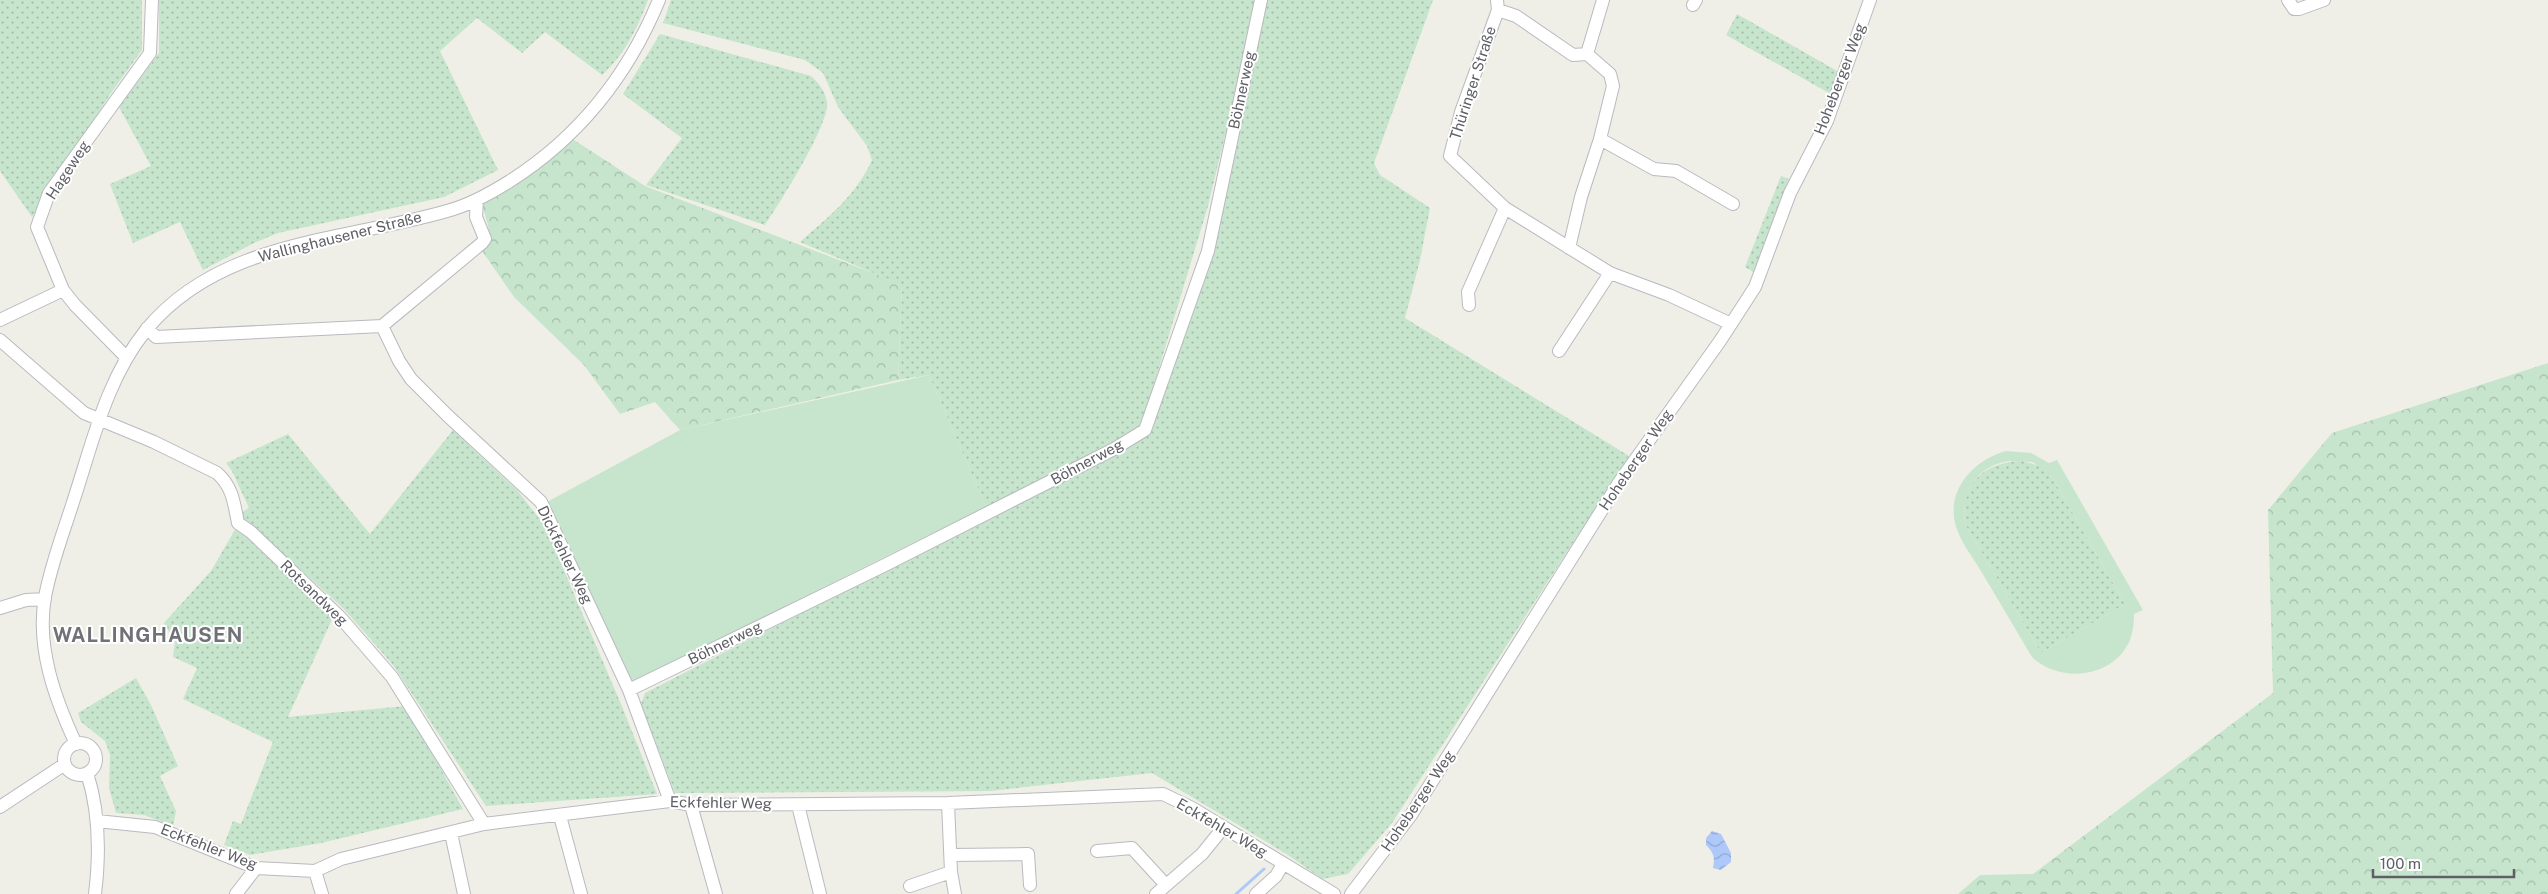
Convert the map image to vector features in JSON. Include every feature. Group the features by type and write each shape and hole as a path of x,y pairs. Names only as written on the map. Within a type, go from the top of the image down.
{"street":[{"name":"Hageweg","path":"127,358 63,290 37,227 50,193 150,53 152,0"},
{"name":"Wallinghausener Straße","path":"76,744 61,711 50,674 43,618 45,599 59,545 100,420 116,379 127,358 148,328 172,304 196,286 239,263 282,249 450,211 477,200 539,162 593,111 620,75 635,51 659,0"},
{"name":"Böhnerweg","path":"629,690 896,560 1114,449 1145,430 1208,251 1261,0"},
{"path":"1569,248 1581,197 1600,139 1613,86 1610,74 1587,54 1603,0"},
{"name":"Hoheberger Weg","path":"1351,894 1411,815 1620,481 1755,287 1790,193 1827,121 1870,0"},
{"path":"2291,4 2299,9 2324,0"},
{"name":"Thüringer Straße","path":"1587,54 1573,55 1498,5 1461,112 1450,156 1505,208 1610,273 1669,295 1731,324"},
{"path":"1600,139 1654,169 1676,171 1733,204"},
{"path":"148,328 156,337 382,326 482,243 485,239 476,217 477,200"},
{"path":"1469,305 1468,292 1505,208"},
{"path":"1559,351 1610,273"},
{"path":"0,320 63,290"},
{"name":"Dickfehler Weg","path":"382,326 399,361 412,379 454,422 542,502 629,690 670,801"},
{"name":"Rotsandweg","path":"0,340 84,413 154,442 217,473 224,479 230,488 238,523 251,532 340,617 392,677 484,824"},
{"path":"0,608 26,600 45,599"},
{"path":"76,744 86,744 96,756 94,766 87,773 76,774 65,764 65,754 76,744"},
{"path":"0,807 65,764"},
{"path":"87,773 93,791 98,821 99,859 95,894"},
{"name":"Eckfehler Weg","path":"98,821 155,827 256,868 315,871 341,859 484,824 670,801 690,804 798,805 948,803 1163,794 1192,808 1334,894"},
{"path":"948,803 951,872 955,894"},
{"path":"690,804 716,894"},
{"path":"798,805 820,894"},
{"path":"560,816 581,894"},
{"path":"1097,851 1132,848 1161,890 1202,854 1223,828"},
{"path":"451,833 464,894"},
{"path":"951,855 1028,854 1030,885"},
{"path":"1256,894 1276,876 1283,864"},
{"path":"236,894 256,868"},
{"path":"315,871 322,894"},
{"path":"910,886 951,872"}],"green space":[{"path":"0,0 142,0 142,50 111,93 32,217 0,171"},
{"path":"159,0 648,0 630,41 602,75 545,32 522,53 477,18 440,51 498,170 444,197 278,233 254,243 203,270 180,222 133,243 110,184 151,166 119,107 159,53"},
{"path":"671,0 1433,0 1374,163 1380,175 1430,208 1420,260 1405,318 1629,456 1392,823 1348,874 1322,879 1288,855 1152,773 990,791 675,793 641,704 645,693 1147,436 1153,426 1213,249 1242,106 1225,136 1208,206 1142,424 1113,442 986,507 929,375 898,380 902,285 800,242 841,205 858,185 872,160 867,146 838,107 823,73 805,60 663,23"},
{"path":"1737,14 1839,72 1836,97 1726,35"},
{"path":"660,34 811,76 823,91 827,102 821,128 802,164 765,225 646,185 682,138 623,94"},
{"path":"568,136 645,186 902,284 898,380 680,430 655,402 620,414 584,365 514,297 478,245 489,233 481,195"},
{"path":"1781,176 1789,179 1755,273 1745,267"},
{"path":"2548,363 2548,894 1958,894 1980,875 2033,874 2273,693 2268,510 2332,433"},
{"path":"929,375 986,507 631,682 547,502 680,430"},
{"path":"453,430 517,490 545,526 657,794 486,806 393,665 344,609 239,514 249,508 232,471 226,463 288,434 370,534"},
{"path":"2006,451 2031,453 2049,463 2057,460 2143,610 2134,614 2131,637 2122,653 2112,662 2099,669 2086,673 2071,674 2044,666 2032,657 1960,537 1954,518 1957,492 1963,481 1972,471 1982,462","holes":["2010,461 2033,462 2052,477 2125,604 2041,653 1965,524 1964,512 1969,491 1980,474 1988,468"]},
{"path":"2022,461 2040,466 2052,477 2125,604 2041,653 1965,524 1964,510 1966,497 1977,478 1996,466 2008,462"},
{"path":"236,528 333,617 288,717 406,706 463,809 321,843 250,855 224,845 233,821 241,824 273,742 183,699 197,668 173,657 175,642 164,623 211,571"},
{"path":"136,678 151,705 178,766 160,776 176,811 173,826 144,815 116,813 109,788 110,755 105,741 81,722 78,713"}],"water":[{"path":"1712,831 1721,834 1731,853 1731,862 1721,870 1713,868 1713,855 1706,845 1706,838"}],"waterway":[{"path":"1236,894 1264,869"}],"district":[{"name":"WALLINGHAUSEN","path":"148,635"}]}
